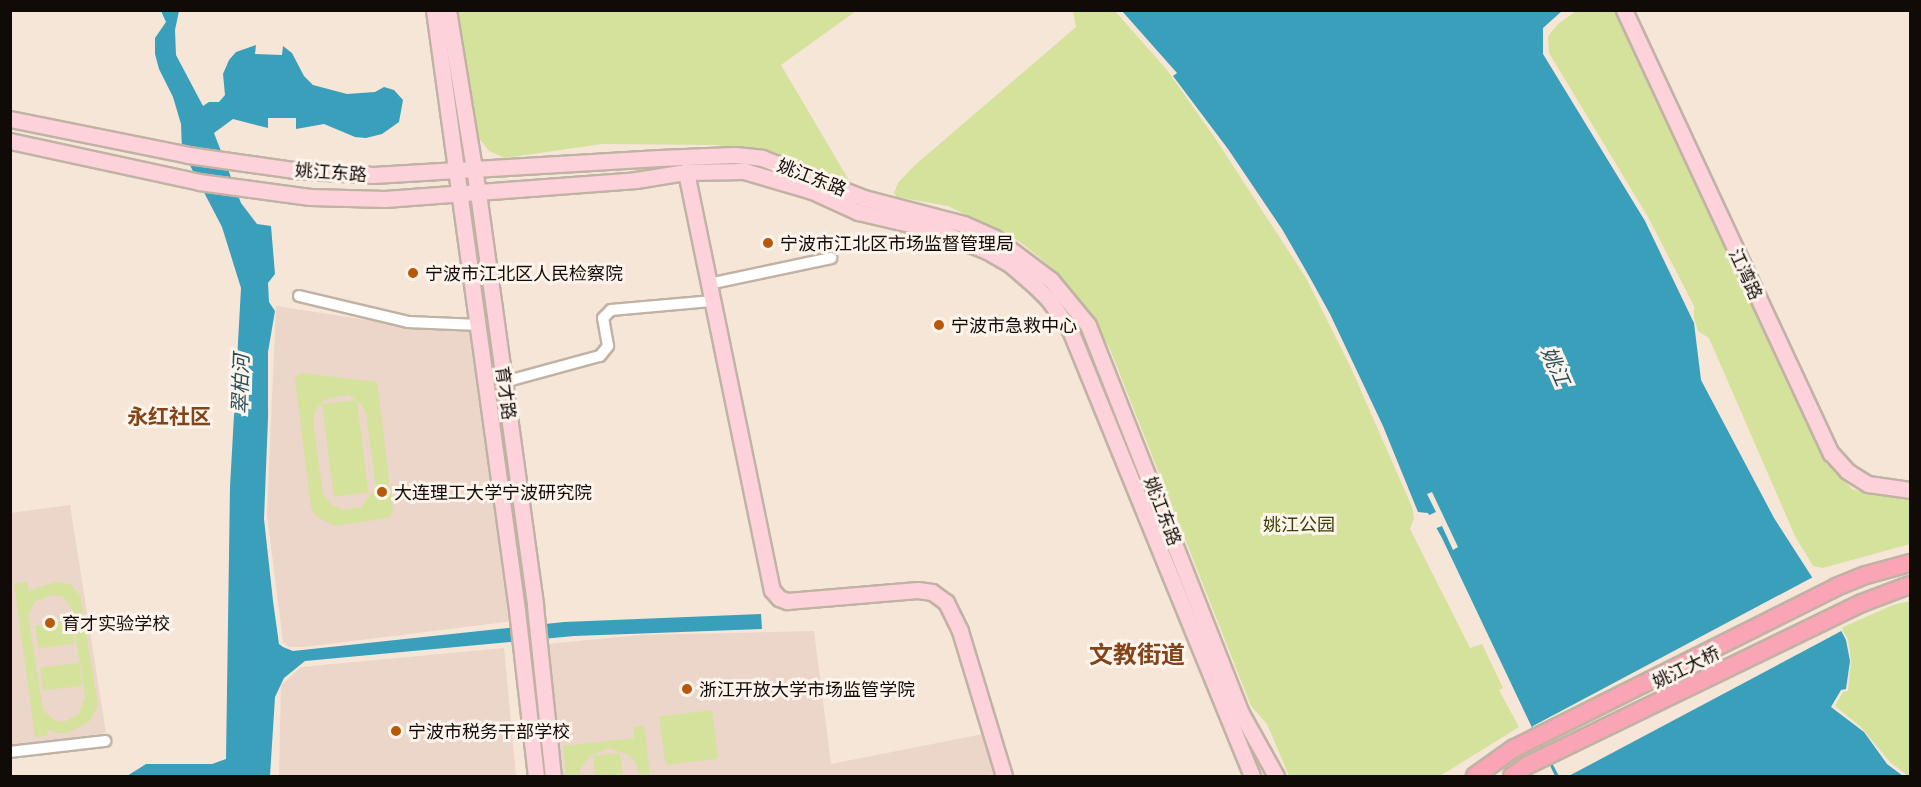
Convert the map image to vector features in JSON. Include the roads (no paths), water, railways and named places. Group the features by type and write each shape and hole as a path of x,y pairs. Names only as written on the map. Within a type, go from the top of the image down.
{"main road":[{"name":"育才路","path":"434,10 518,610 536,777"},
{"name":"育才路","path":"448,10 478,193 535,606 554,777"},
{"name":"江湾路","path":"1624,10 1831,453 1847,471 1869,484 1911,490"},
{"name":"姚江东路","path":"10,119 188,155 293,170 373,174 659,158 735,155 762,158 864,198 964,224 995,238 1026,259 1051,280 1088,325 1242,716 1276,777"},
{"name":"姚江东路","path":"10,141 199,182 321,198 385,199 636,180 686,172 744,171 812,191 858,212 963,239 1011,265 1049,300 1070,330 1103,406 1252,777"},
{"path":"686,172 772,590 779,598 787,601 918,590 939,596 954,615 1004,777"},
{"name":"姚江大桥","path":"1489,766 1513,750 1836,587 1866,575 1911,563"},
{"name":"姚江大桥","path":"1512,777 1528,765 1862,603 1911,585"},
{"path":"1462,777 1489,766"},
{"path":"1475,777 1489,766"}],"street":[{"path":"708,284 831,258"},
{"path":"299,296 408,322 479,325"},
{"path":"504,382 600,356 608,346 603,318 611,310 711,301"},
{"path":"10,752 105,741"}],"water":[{"name":"翠柏河","path":"161,11 179,11 175,30 176,55 203,106 209,102 219,102 225,95 223,74 229,60 236,52 256,45 255,54 282,55 283,46 292,53 304,76 313,85 347,94 375,92 384,87 394,90 403,100 399,122 382,134 366,138 355,137 324,124 296,129 296,118 268,118 268,128 233,119 214,133 241,203 257,224 271,226 275,274 268,283 269,302 275,311 268,352 264,519 279,644 293,651 564,622 761,614 762,629 574,636 305,661 284,678 275,697 270,776 127,776 146,764 212,764 226,759 230,487 241,288 222,227 182,150 181,124 173,97 159,69 155,54 155,38 166,22"},
{"name":"姚江","path":"1122,11 1562,11 1543,28 1543,54 1645,221 1694,323 1701,380 1774,518 1819,588 1846,640 1850,661 1846,689 1841,690 1831,707 1864,732 1887,764 1903,776 1555,776 1442,538 1428,513 1418,512 1383,426 1330,314 1309,276 1282,229 1228,149 1173,76 1177,73"}],"place":[{"name":"宁波市江北区市场监督管理局","path":"768,243"},
{"name":"宁波市江北区人民检察院","path":"413,273"},
{"name":"宁波市急救中心","path":"939,325"},
{"name":"大连理工大学宁波研究院","path":"382,492"},
{"name":"育才实验学校","path":"50,623"},
{"name":"浙江开放大学市场监管学院","path":"687,689"},
{"name":"宁波市税务干部学校","path":"396,731"}],"district":[{"name":"永红社区","path":"169,416"},
{"name":"文教街道","path":"1137,654"}],"park label":[{"name":"姚江公园","path":"1299,524"}]}
